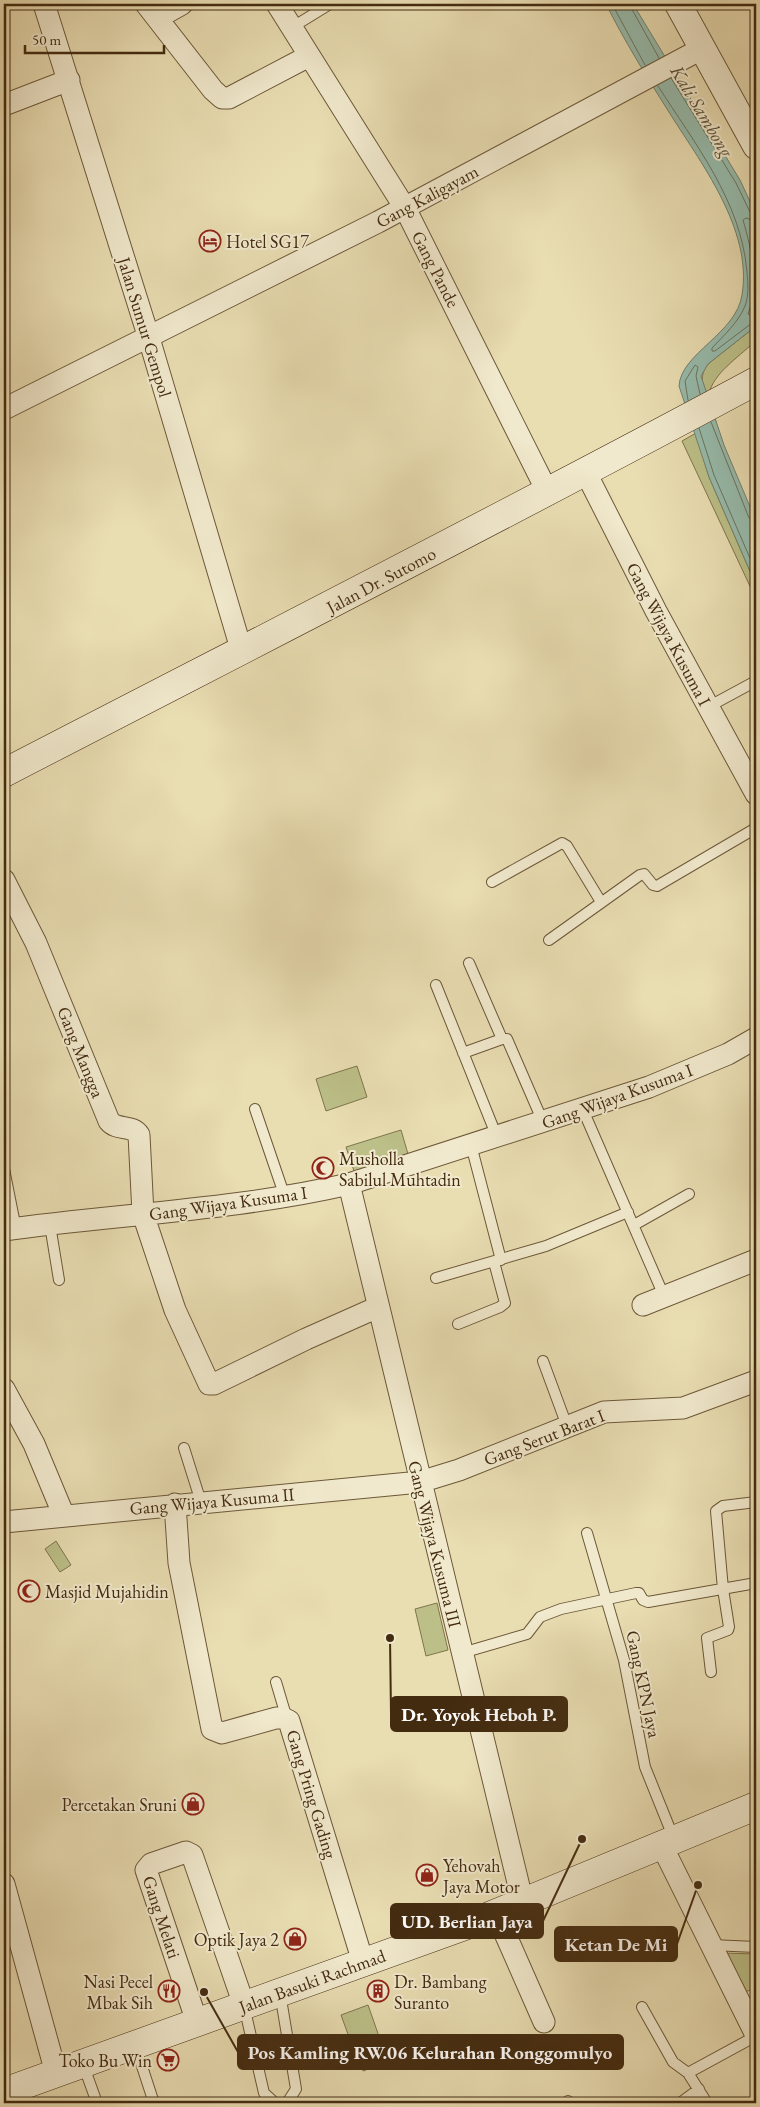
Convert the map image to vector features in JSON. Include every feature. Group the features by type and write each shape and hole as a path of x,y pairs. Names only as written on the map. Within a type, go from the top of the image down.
{"main road":[{"name":"Jalan Dr. Sutomo","path":"4,773 548,493 756,381"},
{"name":"Jalan Basuki Rachmad","path":"4,2092 523,1903 669,1844 756,1806"}],"street":[{"name":"Jalan Sumur Gempol","path":"44,4 148,335 242,652"},
{"path":"182,4 152,11 213,90 222,98 229,98 310,56"},
{"name":"Gang Pande","path":"276,4 405,208 548,493"},
{"path":"678,4 756,146"},
{"name":"Gang Kaligayam","path":"4,409 148,335 405,208 703,48"},
{"path":"4,105 69,80"},
{"name":"Gang Wijaya Kusuma I","path":"586,473 708,707 756,794"},
{"name":"Gang Mangga","path":"4,880 36,943 109,1121 115,1126 134,1129 139,1135 143,1214"},
{"name":"Gang Wijaya Kusuma I","path":"10,1229 285,1197 349,1184 583,1110 685,1073 728,1054 756,1038"},
{"name":"Gang Wijaya Kusuma III","path":"349,1184 523,1903"},
{"path":"143,1214 175,1310 210,1385 306,1338 378,1307"},
{"path":"643,1305 756,1260"},
{"name":"Gang Serut Barat I","path":"420,1482 459,1470 567,1426 612,1411 683,1408 756,1381"},
{"path":"4,1389 34,1444 64,1516"},
{"name":"Gang Wijaya Kusuma II","path":"4,1522 175,1504 420,1482"},
{"name":"Gang Pring Gading","path":"175,1504 179,1563 212,1729 222,1733 276,1718 287,1720 292,1728 363,1962"},
{"path":"669,1844 711,1946 756,2035"},
{"name":"Gang Melati","path":"197,2022 146,1870 151,1864 186,1852 192,1855 244,2005"},
{"path":"4,1884 56,2073"},
{"path":"496,1913 544,2022"}],"lane":[{"path":"292,28 330,4"},
{"path":"708,707 756,681"},
{"path":"549,940 642,874 653,885 657,886 756,828"},
{"path":"492,882 562,843 566,846 601,902"},
{"path":"469,963 502,1039"},
{"path":"436,985 496,1137"},
{"path":"463,1053 502,1039 507,1039 543,1122"},
{"path":"255,1109 285,1197"},
{"path":"583,1110 664,1296"},
{"path":"458,1324 504,1304 505,1298 471,1145"},
{"path":"4,1169 10,1229"},
{"path":"634,1225 690,1194"},
{"path":"436,1278 498,1261 564,1239 628,1212"},
{"path":"50,1225 59,1280"},
{"path":"543,1361 567,1426"},
{"path":"184,1448 200,1502"},
{"path":"711,1672 707,1638 728,1630 729,1627 723,1589 716,1511 723,1506 756,1502"},
{"name":"Gang KPN Jaya","path":"588,1533 626,1669 645,1767 669,1844"},
{"path":"462,1653 527,1634 538,1618 564,1608 638,1593 647,1602 756,1583"},
{"path":"276,1682 287,1720"},
{"path":"711,1946 756,1947"},
{"path":"279,1992 296,2088 287,2103"},
{"path":"244,2005 264,2093 275,2103"},
{"path":"642,2007 671,2058 688,2073 707,2103"},
{"path":"688,2073 756,2035"},
{"path":"135,2044 154,2103"},
{"path":"82,2063 97,2103"},
{"path":"680,2103 699,2089"}],"green space":[{"path":"756,326 756,340 724,369 710,390 710,402 716,422 704,393 702,378 704,371 708,364"},
{"path":"696,433 709,477 756,585 756,599 682,441"},
{"path":"357,1066 367,1097 326,1111 316,1079"},
{"path":"401,1130 408,1154 354,1171 346,1147"},
{"path":"56,1541 71,1565 60,1572 45,1549"},
{"path":"437,1603 448,1650 426,1656 415,1609"},
{"path":"722,1953 756,1954 756,1989 743,1992"},
{"path":"368,2005 388,2062 363,2071 359,2059 337,2067 329,2045 349,2037 341,2015"}],"water":[{"path":"606,4 633,4 740,180 756,217 756,326 708,364 701,376 724,445 756,521 756,585 709,477 679,386 682,374 689,363 730,321 738,309 742,295 743,270 740,246 732,221 721,197 643,70"}],"place":[{"name":"Hotel SG17","path":"210,241"},
{"name":"Musholla Sabilul Muhtadin","path":"323,1168"},
{"name":"Masjid Mujahidin","path":"29,1591"},
{"name":"Dr. Yoyok Heboh P.","path":"390,1638"},
{"name":"Percetakan Sruni","path":"193,1804"},
{"name":"UD. Berlian Jaya","path":"582,1839"},
{"name":"Yehovah Jaya Motor","path":"427,1875"},
{"name":"Ketan De Mi","path":"698,1885"},
{"name":"Optik Jaya 2","path":"295,1939"},
{"name":"Nasi Pecel Mbak Sih","path":"169,1991"},
{"name":"Dr. Bambang Suranto","path":"378,1991"},
{"name":"Pos Kamling RW.06 Kelurahan Ronggomulyo","path":"204,1992"},
{"name":"Toko Bu Win","path":"168,2060"}],"water label":[{"name":"Kali Sambong","path":"702,111"}]}
